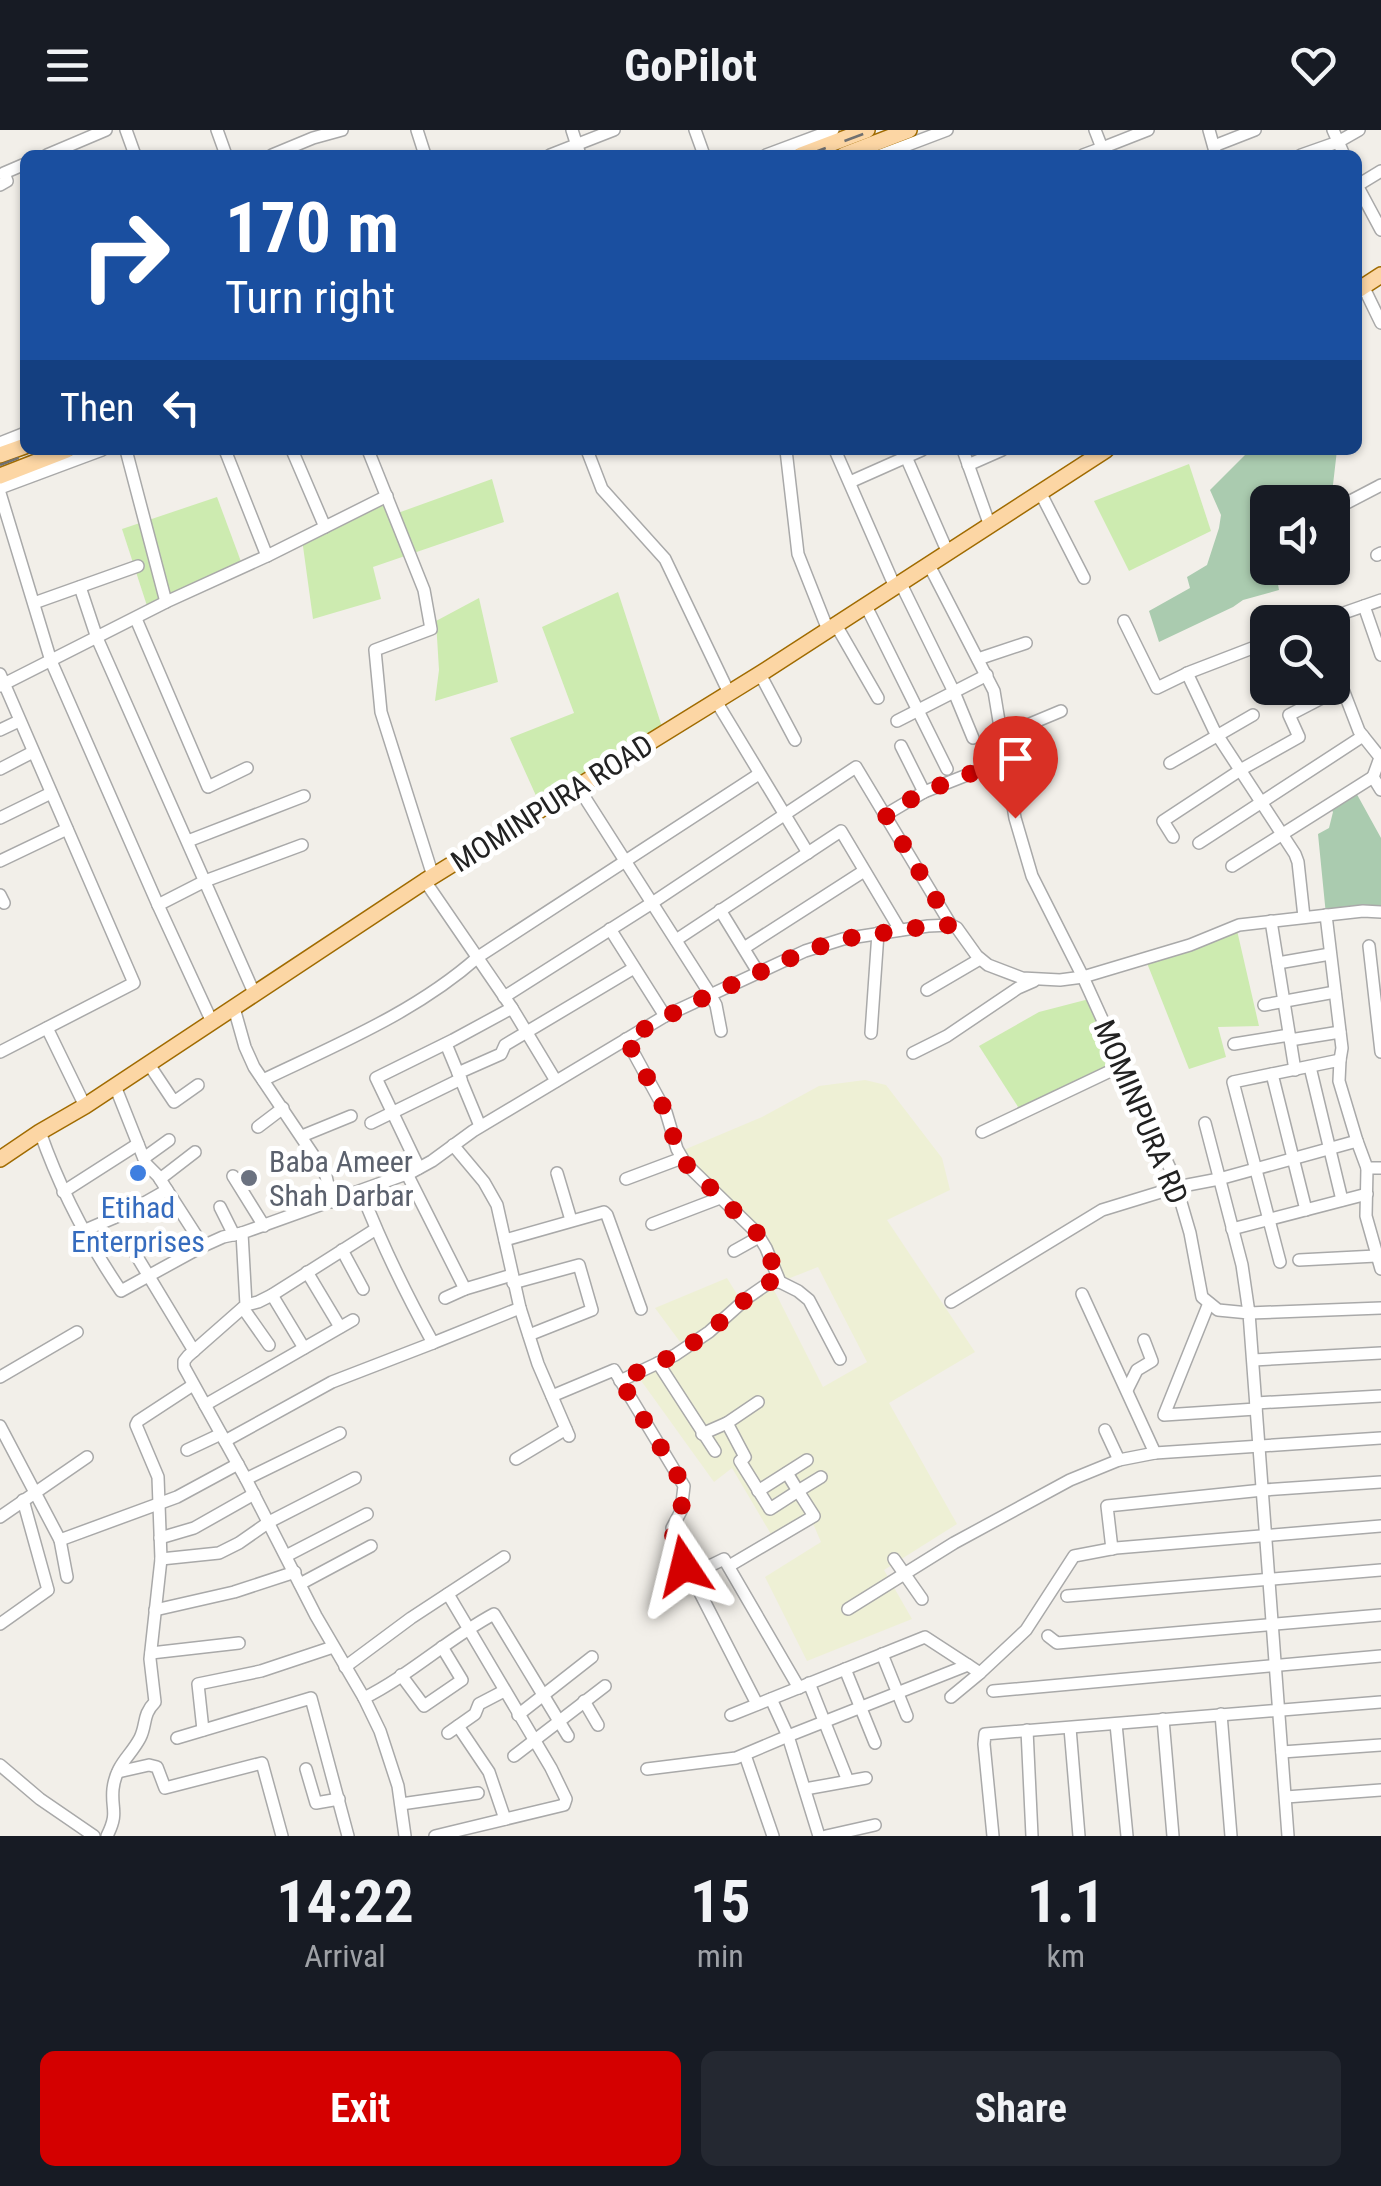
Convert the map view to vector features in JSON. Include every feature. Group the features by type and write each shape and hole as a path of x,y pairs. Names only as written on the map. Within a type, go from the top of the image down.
{"main road":[{"path":"807,150 815,143 867,130"},
{"path":"857,150 910,130"},
{"path":"0,476 54,455"},
{"name":"MOMINPURA ROAD","path":"1,1155 86,1106 429,879 929,566 1040,492 1086,455"}],"street":[{"path":"59,150 106,130"},
{"path":"284,150 342,130"},
{"path":"572,130 578,150 614,130"},
{"path":"786,150 815,143 834,130"},
{"path":"894,150 947,130"},
{"path":"1107,150 1148,130"},
{"path":"1209,130 1215,150 1255,130"},
{"path":"1310,150 1336,136 1359,130"},
{"path":"0,185 7,181 4,173 20,166"},
{"path":"1362,194 1381,230"},
{"path":"1362,291 1381,323"},
{"path":"90,455 0,491 52,661 212,1022"},
{"path":"127,455 166,602"},
{"path":"227,455 266,556"},
{"path":"294,455 325,527"},
{"path":"370,455 424,590 431,630 375,650 381,712 429,879 556,1081"},
{"path":"590,455 602,489 665,558 722,698 758,774 808,853"},
{"path":"787,455 798,554 832,628 878,698"},
{"path":"837,455 973,738"},
{"path":"850,482 903,455"},
{"path":"905,455 948,553"},
{"path":"965,455 990,526"},
{"path":"968,465 991,455"},
{"path":"1350,501 1381,485"},
{"path":"1040,492 1084,578"},
{"path":"0,1052 134,982 1,682 52,661 387,496"},
{"path":"34,603 138,566"},
{"name":"MOMINPURA RD","path":"929,566 994,691 1015,818 1032,876 1132,1080 1177,1186 1202,1297 1209,1302"},
{"path":"80,586 97,638 255,995"},
{"path":"1350,611 1381,600"},
{"path":"866,606 946,769"},
{"path":"1364,606 1381,654"},
{"path":"136,619 208,787 246,768"},
{"path":"1124,620 1157,688 1250,649"},
{"path":"978,660 1026,642"},
{"path":"1187,673 1218,736 1298,862 1304,917"},
{"path":"760,674 795,740"},
{"path":"897,720 986,675"},
{"path":"1173,836 1163,821 1299,737 1288,714 1307,705"},
{"path":"1232,866 1373,777 1380,756 1359,730 1349,705"},
{"path":"1000,729 1024,726 1061,711"},
{"path":"1170,763 1253,715"},
{"path":"0,730 19,721"},
{"path":"1200,843 1364,736"},
{"path":"901,746 924,792"},
{"path":"0,768 33,752"},
{"path":"885,814 924,792 1005,760"},
{"path":"466,1289 376,1078 446,1044 610,929 856,767 951,925 980,959 1011,974 1038,980 1083,977 1190,945 1239,924 1381,912"},
{"path":"264,1080 378,1025 450,981 478,957 758,774"},
{"path":"1373,777 1381,790"},
{"path":"578,786 710,994 721,1031"},
{"path":"0,818 51,792"},
{"path":"188,841 304,796"},
{"path":"0,861 67,829"},
{"path":"676,940 841,832 900,930"},
{"path":"158,905 206,881 302,845"},
{"path":"744,948 864,871"},
{"path":"720,910 758,972"},
{"path":"1299,1260 1379,1263 1366,1216 1366,1168 1340,1080 1342,1048 1326,915"},
{"path":"1271,921 1295,1070"},
{"path":"40,1132 83,1230 121,1291 223,1237 264,1226 413,1171 480,1126 665,1016 758,972 843,939 951,925"},
{"path":"610,929 665,1016"},
{"path":"871,1033 878,933"},
{"path":"1369,946 1376,967 1381,1052"},
{"path":"1278,962 1330,954"},
{"path":"927,990 980,959"},
{"path":"372,1123 501,1054 506,1046 634,968"},
{"path":"912,1053 957,1030 1018,988 1038,980"},
{"path":"1264,1005 1335,992"},
{"path":"234,1008 254,1067 326,1176 332,1202"},
{"path":"46,1028 86,1106"},
{"path":"1234,1044 1340,1032"},
{"path":"626,1039 666,1112 682,1158 759,1237 780,1282"},
{"path":"446,1044 480,1126"},
{"path":"1280,1262 1233,1082 1340,1060"},
{"path":"148,1063 174,1102 198,1085"},
{"path":"982,1132 1123,1065"},
{"path":"1310,1066 1342,1200"},
{"path":"1272,1074 1306,1210"},
{"path":"115,1086 144,1158 202,1246"},
{"path":"258,1126 283,1108"},
{"path":"302,1136 351,1116"},
{"path":"1205,1123 1245,1277 1288,1836"},
{"path":"144,1158 170,1140"},
{"path":"951,1302 1102,1210 1177,1186 1218,1179 1357,1140"},
{"path":"64,1192 138,1144"},
{"path":"453,1145 497,1205 520,1308 567,1432 516,1459"},
{"path":"83,1230 130,1211 164,1185 195,1152"},
{"path":"626,1179 682,1158"},
{"path":"1366,1168 1381,1168"},
{"path":"557,1173 571,1220"},
{"path":"233,1176 264,1226"},
{"path":"361,1190 409,1300 433,1344"},
{"path":"1232,1229 1367,1194"},
{"path":"652,1224 720,1198"},
{"path":"220,1206 238,1234 244,1307 269,1346"},
{"path":"505,1240 599,1212 607,1214 641,1309"},
{"path":"376,1229 272,1295 244,1307 184,1361 184,1368 364,1698 398,1786 406,1836"},
{"path":"734,1251 759,1237"},
{"path":"130,1245 194,1351"},
{"path":"342,1250 363,1288"},
{"path":"444,1298 466,1289 579,1265 592,1310 529,1335"},
{"path":"308,1272 340,1327"},
{"path":"620,1380 675,1355 770,1282 780,1282 810,1300 840,1359"},
{"path":"1082,1294 1155,1454"},
{"path":"272,1295 304,1348"},
{"path":"1381,1308 1249,1313 1218,1310 1209,1302 1164,1416 1381,1396"},
{"path":"186,1450 223,1437 332,1382 520,1308"},
{"path":"205,1404 353,1320"},
{"path":"0,1377 76,1332"},
{"path":"1127,1390 1137,1370 1152,1361 1144,1340"},
{"path":"1253,1360 1381,1354"},
{"path":"658,1363 715,1451"},
{"path":"552,1396 614,1370 684,1486 681,1511 672,1528 674,1542 757,1704"},
{"path":"107,1836 116,1812 113,1790 118,1772 141,1737 146,1711 155,1702 151,1653 161,1558 158,1477 136,1426 193,1385"},
{"path":"702,1434 758,1402"},
{"path":"726,1423 745,1458 740,1461 770,1509 820,1477"},
{"path":"0,1426 60,1540 67,1577"},
{"path":"1105,1430 1118,1460"},
{"path":"246,1480 340,1432"},
{"path":"848,1609 1003,1515 1118,1460 1381,1438"},
{"path":"0,1516 88,1457"},
{"path":"758,1490 807,1460"},
{"path":"60,1540 177,1497 238,1464"},
{"path":"729,1566 814,1516 787,1473"},
{"path":"161,1558 219,1553 269,1522 355,1478"},
{"path":"1112,1549 1107,1506 1381,1482"},
{"path":"160,1538 194,1528 254,1494"},
{"path":"0,1624 48,1590 22,1500"},
{"path":"286,1556 367,1514"},
{"path":"951,1697 1026,1630 1074,1556 1112,1549 1381,1526"},
{"path":"155,1610 298,1578 371,1546"},
{"path":"345,1667 411,1618 504,1558"},
{"path":"689,1576 724,1558 804,1686 824,1722 848,1781"},
{"path":"894,1559 922,1598"},
{"path":"1067,1596 1381,1570"},
{"path":"434,1836 564,1805 566,1800 448,1594"},
{"path":"364,1698 494,1614 568,1736"},
{"path":"1048,1636 1057,1643 1381,1615"},
{"path":"732,1715 925,1637 980,1673"},
{"path":"151,1653 239,1643"},
{"path":"203,1730 198,1684 261,1672 333,1646"},
{"path":"401,1675 424,1706 437,1698 462,1680 442,1647"},
{"path":"882,1654 907,1716"},
{"path":"518,1714 592,1656"},
{"path":"993,1692 1381,1656"},
{"path":"647,1769 745,1755 968,1665"},
{"path":"846,1669 875,1743"},
{"path":"514,1756 605,1686"},
{"path":"504,1691 479,1704 475,1714 453,1730 489,1772 505,1819"},
{"path":"176,1738 311,1698 348,1836"},
{"path":"771,1699 823,1836 875,1825"},
{"path":"584,1702 598,1725"},
{"path":"993,1836 985,1734 1381,1702"},
{"path":"1221,1714 1231,1836"},
{"path":"1163,1719 1173,1836"},
{"path":"1116,1724 1128,1836"},
{"path":"1070,1728 1079,1836"},
{"path":"1026,1730 1032,1836"},
{"path":"1282,1752 1381,1745"},
{"path":"745,1755 773,1836"},
{"path":"118,1772 158,1766 164,1788 262,1764 282,1836"},
{"path":"0,1765 40,1799 94,1836"},
{"path":"306,1769 316,1803 338,1799"},
{"path":"805,1790 866,1778"},
{"path":"1286,1797 1381,1790"},
{"path":"401,1804 478,1794"}],"green space":[{"path":"1245,455 1336,455 1333,485 1250,485 1250,585 1278,585 1279,590 1243,600 1159,642 1149,611 1190,588 1187,577 1207,565 1221,515 1210,490"},
{"path":"1189,464 1211,531 1129,571 1094,501"},
{"path":"492,479 504,522 373,567 381,599 313,619 302,539 387,496 395,514"},
{"path":"217,497 243,567 149,612 122,529"},
{"path":"618,592 664,733 542,809 510,738 574,713 542,627"},
{"path":"479,598 498,682 435,701 439,670 436,621"},
{"path":"1354,789 1381,838 1381,912 1326,915 1318,834 1329,828 1333,812 1328,805"},
{"path":"1236,926 1259,1026 1218,1027 1226,1057 1189,1069 1145,958"},
{"path":"1093,998 1123,1065 1022,1113 979,1046 1039,1012"},
{"path":"865,1080 886,1085 942,1158 950,1190 887,1220 975,1352 889,1403 957,1524 884,1570 912,1619 807,1661 765,1577 821,1542 811,1519 775,1541 732,1468 714,1482 637,1375 686,1350 655,1308 727,1278 743,1304 770,1282 823,1387 867,1362 818,1267 780,1282 766,1248 679,1152 762,1117 819,1086"}],"railway":[{"path":"820,150 874,130"},
{"path":"0,465 26,455"}],"place":[{"name":"Etihad Enterprises","path":"138,1173"},
{"name":"Baba Ameer Shah Darbar","path":"249,1178"}],"route":[{"path":"684,1566 672,1528 681,1511 684,1486 620,1380 675,1355 770,1282 780,1282 757,1233 685,1163 666,1112 626,1039 665,1016 806,951 843,939 951,925 885,814 924,792 1005,760 1015,818"}]}
